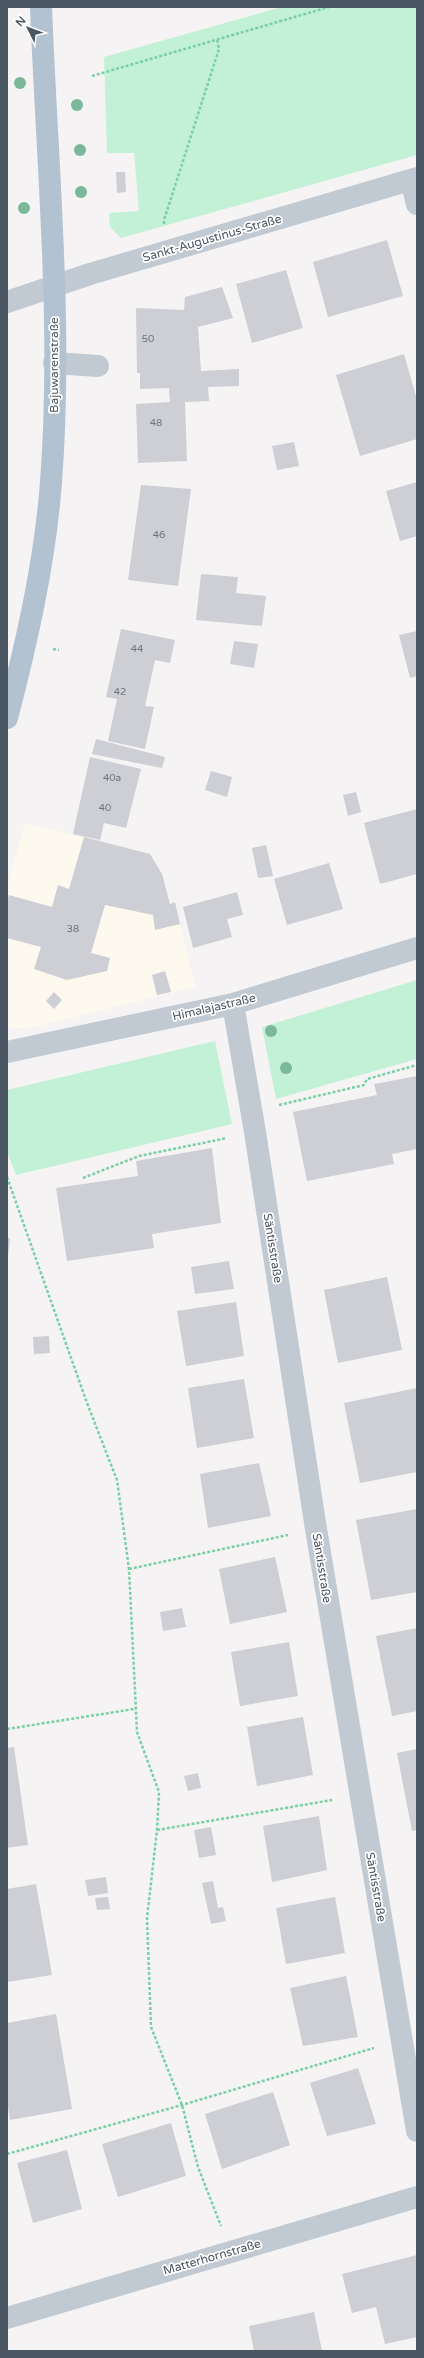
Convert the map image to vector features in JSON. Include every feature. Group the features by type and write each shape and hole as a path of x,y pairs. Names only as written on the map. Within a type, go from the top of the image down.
{"main road":[{"name":"Bajuwarenstraße","path":"7,718 27,641 51,483 54,286 42,7"}],"street":[{"name":"Sankt-Augustinus-Straße","path":"7,302 168,251 414,179"},
{"path":"414,179 417,204"},
{"path":"54,363 98,366"},
{"name":"Himalajastraße","path":"7,1052 233,1004 417,948"},
{"name":"Säntisstraße","path":"233,1004 255,1132 316,1529 417,2131"},
{"name":"Matterhornstraße","path":"7,2318 417,2197"}],"path":[{"path":"92,76 329,7"},
{"path":"168,251 164,220 218,49 218,39"},
{"path":"53,649 59,650"},
{"path":"251,1111 364,1085 367,1079 417,1066"},
{"path":"83,1178 139,1156 255,1132"},
{"path":"7,1177 87,1404 117,1480 129,1569 134,1709 137,1732 159,1792 158,1830 147,1918 151,2027 182,2105 198,2167 231,2252"},
{"path":"129,1569 316,1529"},
{"path":"7,1730 134,1709"},
{"path":"158,1830 360,1795"},
{"path":"7,2154 182,2105 401,2040"}],"shaded area":[{"path":"25,823 150,854 162,874 169,903 175,902 195,987 28,1029 7,1027 7,888"}],"green space":[{"path":"282,7 417,7 417,155 121,238 110,227 109,213 139,211 134,153 107,153 104,57"},
{"path":"417,980 417,1059 276,1099 262,1027"},
{"path":"215,1041 232,1124 16,1175 7,1152 7,1090"}],"building":[{"path":"116,172 125,172 126,192 117,193"},
{"path":"387,240 403,296 328,317 313,262"},
{"path":"286,270 303,328 252,343 236,284"},
{"path":"222,287 233,318 198,327 201,371 239,369 239,386 208,387 209,401 185,402 187,461 138,463 136,404 170,402 169,388 140,389 140,373 137,373 136,308 184,310 185,297"},
{"path":"404,354 417,400 417,439 360,456 336,375"},
{"path":"294,442 299,466 277,470 272,446"},
{"path":"417,482 417,536 400,541 386,491"},
{"path":"141,485 191,489 178,586 128,580"},
{"path":"201,574 238,577 236,593 266,596 262,626 196,620"},
{"path":"121,629 175,640 170,663 155,660 145,706 154,707 145,749 108,741 117,699 106,697"},
{"path":"417,631 417,676 410,678 399,635"},
{"path":"234,641 258,644 254,668 230,664"},
{"path":"96,739 165,757 162,768 92,754"},
{"path":"90,757 141,769 126,828 104,823 100,840 73,834"},
{"path":"211,771 232,777 227,797 205,790"},
{"path":"356,792 361,812 348,816 343,795"},
{"path":"417,809 417,874 380,884 364,823"},
{"path":"84,837 150,854 162,874 170,904 175,902 180,924 155,930 153,915 105,905 91,953 110,958 107,971 67,980 34,969 41,947 7,938 7,902 9,895 52,907 58,885 69,889"},
{"path":"266,845 273,876 258,878 252,848"},
{"path":"329,863 343,909 287,925 274,879"},
{"path":"237,892 243,915 227,919 232,937 193,948 183,907"},
{"path":"165,971 171,992 157,995 152,975"},
{"path":"54,992 62,1000 54,1009 46,1001"},
{"path":"417,1076 417,1149 392,1154 394,1164 307,1181 293,1112 377,1095 374,1084"},
{"path":"212,1148 221,1223 152,1234 154,1248 67,1261 56,1188 138,1176 136,1161"},
{"path":"7,1238 10,1238 8,1257 7,1256"},
{"path":"229,1261 234,1289 195,1294 191,1267"},
{"path":"387,1277 402,1350 338,1363 324,1290"},
{"path":"236,1302 244,1356 186,1366 177,1311"},
{"path":"49,1336 50,1353 34,1354 33,1337"},
{"path":"244,1379 254,1438 197,1448 188,1388"},
{"path":"417,1388 417,1472 360,1483 344,1403"},
{"path":"259,1463 271,1516 208,1528 200,1474"},
{"path":"417,1509 417,1592 371,1600 356,1520"},
{"path":"275,1557 287,1612 230,1624 219,1569"},
{"path":"182,1608 186,1627 163,1631 160,1612"},
{"path":"417,1628 417,1711 392,1716 376,1636"},
{"path":"289,1642 298,1696 240,1706 231,1652"},
{"path":"303,1717 313,1775 257,1786 247,1727"},
{"path":"14,1747 28,1845 7,1848 7,1748"},
{"path":"417,1749 417,1830 412,1831 397,1753"},
{"path":"198,1773 201,1788 188,1791 184,1776"},
{"path":"319,1816 327,1870 272,1882 263,1826"},
{"path":"211,1827 216,1855 199,1858 194,1830"},
{"path":"106,1877 108,1893 88,1896 85,1880"},
{"path":"213,1881 218,1908 223,1907 226,1921 211,1924 202,1883"},
{"path":"36,1884 52,1975 7,1982 7,1889"},
{"path":"108,1897 110,1909 97,1910 95,1898"},
{"path":"335,1897 345,1953 286,1964 276,1908"},
{"path":"346,1976 358,2037 303,2046 290,1988"},
{"path":"56,2014 72,2109 10,2120 7,2100 7,2023"},
{"path":"358,2068 376,2124 327,2136 310,2083"},
{"path":"273,2092 290,2145 222,2169 205,2114"},
{"path":"171,2123 186,2176 118,2197 102,2144"},
{"path":"67,2150 82,2209 33,2223 17,2163"},
{"path":"417,2255 417,2337 385,2344 376,2307 352,2313 342,2274"},
{"path":"314,2312 322,2351 254,2351 249,2326"}]}
